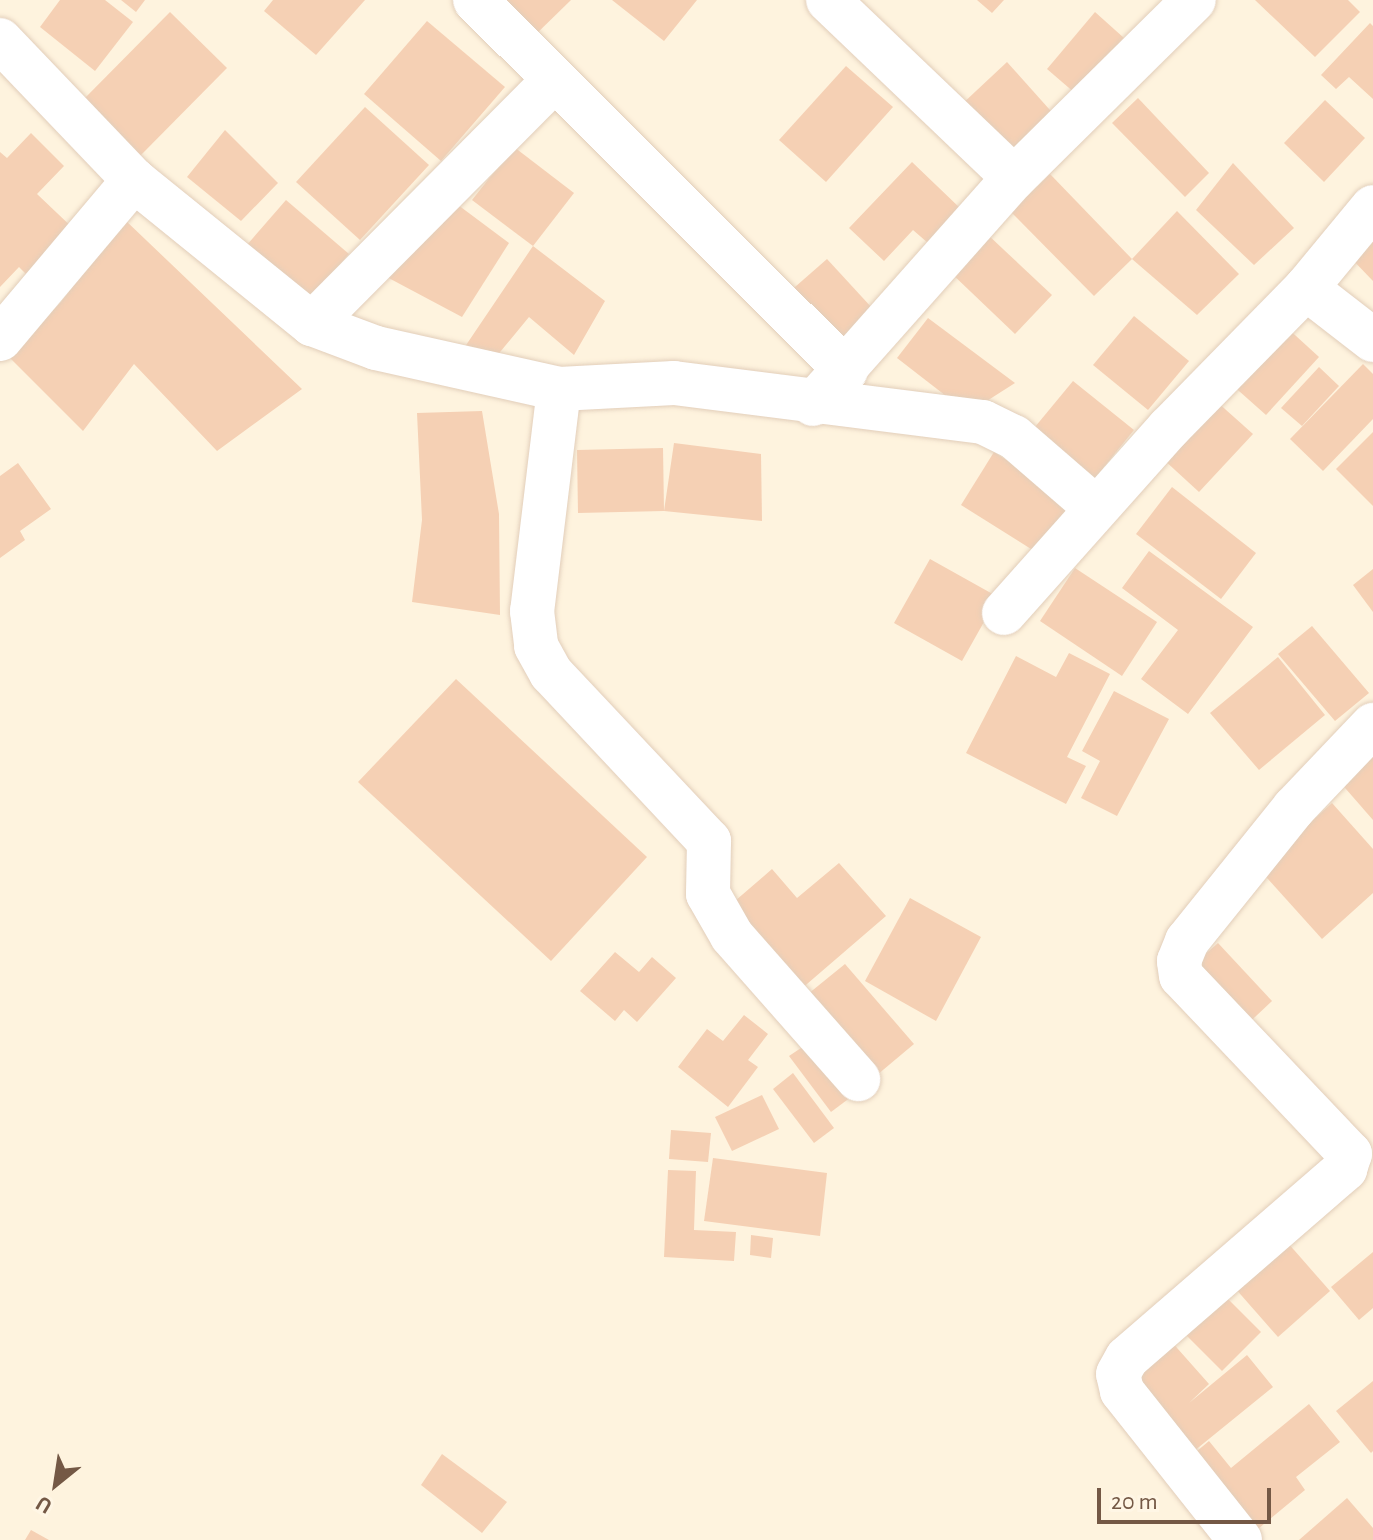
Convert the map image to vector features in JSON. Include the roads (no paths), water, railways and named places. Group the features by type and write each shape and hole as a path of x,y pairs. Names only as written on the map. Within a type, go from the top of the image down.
{"street":[{"path":"475,0 846,370"},
{"path":"828,0 1014,178"},
{"path":"813,404 1014,178 1174,7"},
{"path":"0,40 134,180 312,324 376,348 559,389 674,383 813,404 983,422 1014,437 1096,508"},
{"path":"312,324 554,80"},
{"path":"0,339 134,180"},
{"path":"1004,613 1096,508 1306,288 1373,207"},
{"path":"1306,288 1373,340"},
{"path":"559,389 532,611 536,646 551,673 709,841 708,894 732,936 858,1079"},
{"path":"1240,1540 1122,1391 1118,1374 1127,1358 1345,1169 1350,1154 1181,976 1179,961 1187,941 1294,808 1373,725"}]}
